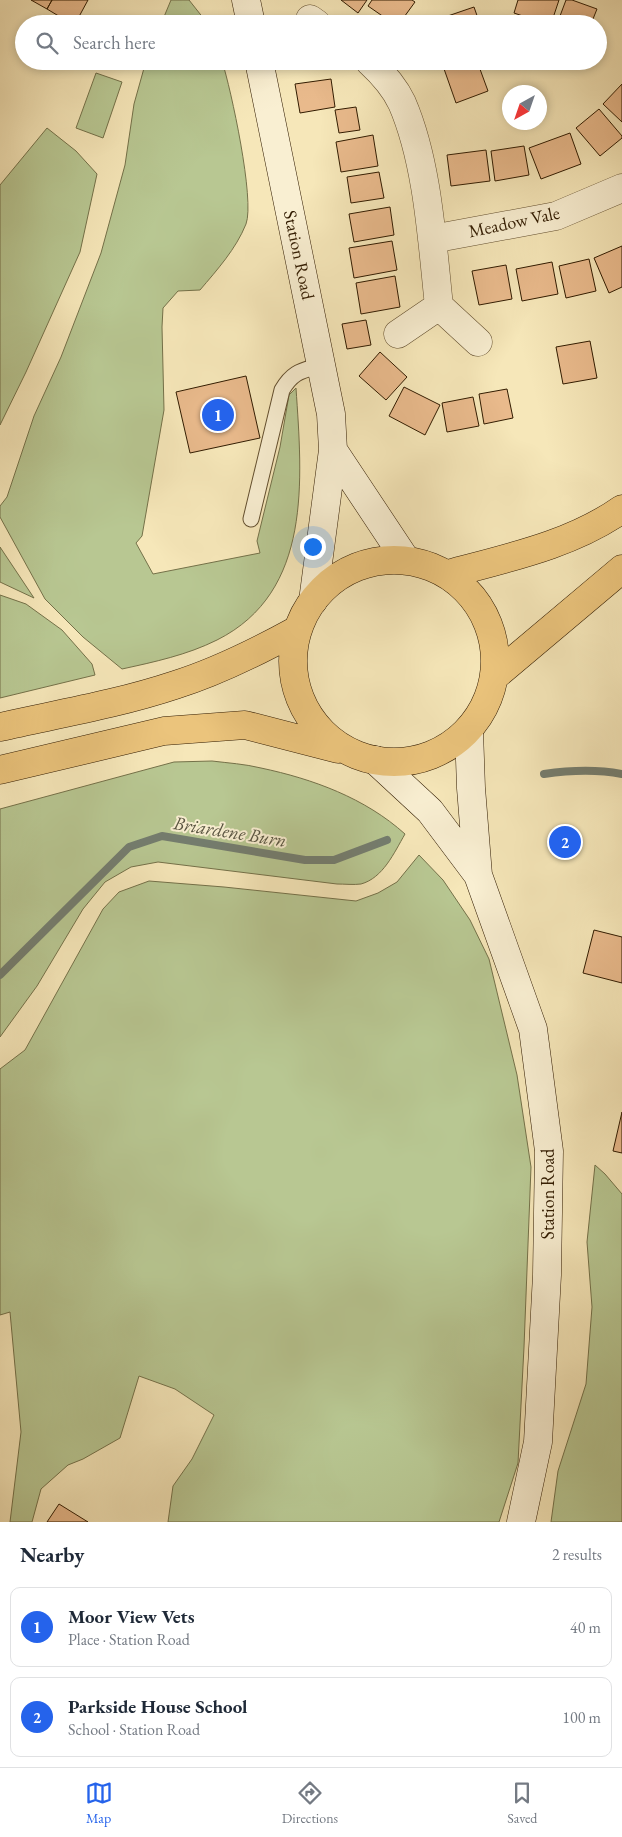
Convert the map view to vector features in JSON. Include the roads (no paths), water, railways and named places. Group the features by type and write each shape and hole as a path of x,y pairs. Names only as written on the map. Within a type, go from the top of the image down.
{"main road":[{"path":"246,0 249,15"},
{"name":"Station Road","path":"261,70 331,414 334,450 313,601"},
{"path":"379,70 401,102 418,152 432,239 439,306 478,342"},
{"name":"Meadow Vale","path":"432,239 556,216 622,188"},
{"path":"398,334 439,306"},
{"name":"Station Road","path":"334,450 406,560"},
{"path":"448,574 544,548 611,517 622,509"},
{"path":"0,770 164,731 245,724 375,760 393,762 415,760 444,750 469,731 482,712 491,690 496,654 491,629 476,601 463,586 448,574 429,566 406,560 372,562 346,570 328,584 313,601 296,630 294,670 297,692 307,714 320,731 344,750"},
{"path":"494,676 622,569"},
{"path":"0,727 95,706 175,685 247,657 296,630"},
{"path":"469,731 471,788 478,875"},
{"path":"375,760 430,811 478,875"},
{"name":"Station Road","path":"478,875 533,1029 550,1152 547,1275 538,1442 521,1522"}],"lane":[{"path":"251,519 282,390 289,378 299,372 321,365"}],"waterway":[{"path":"544,774 583,771 603,771 622,774"},
{"name":"Briardene Burn","path":"0,975 129,847 162,836 305,860 334,860 387,840"}],"place":[{"name":"Moor View Vets","path":"218,415"},
{"name":"Parkside House School","path":"565,842"}]}
